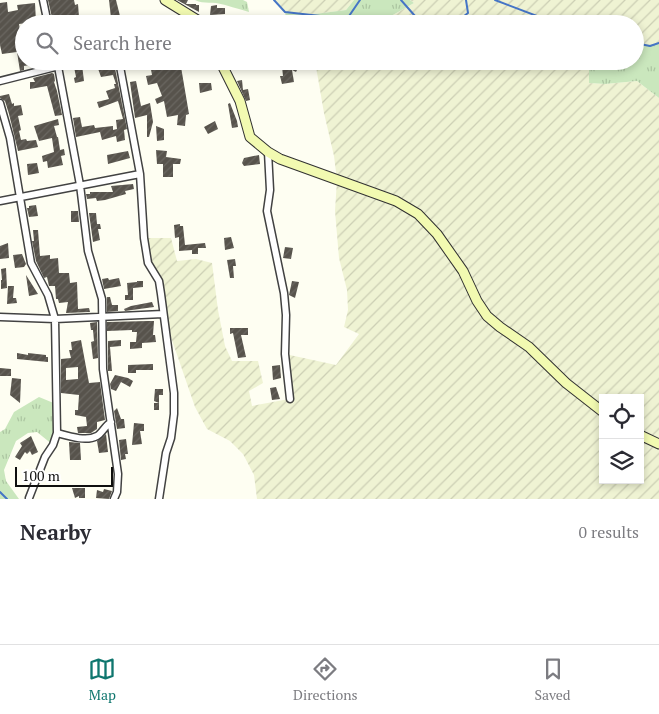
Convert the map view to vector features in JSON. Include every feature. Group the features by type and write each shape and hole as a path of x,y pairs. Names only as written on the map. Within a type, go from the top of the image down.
{"street":[{"path":"43,0 46,15"},
{"path":"165,0 189,15"},
{"path":"0,81 35,70"},
{"path":"59,70 80,185 88,251 102,299 103,370 118,474 117,492 114,499"},
{"path":"121,70 140,174 145,246 148,262 159,281 174,393 174,414 159,499"},
{"path":"224,70 240,101 250,137 280,159 396,201 418,214 438,234 463,271 477,301 487,316 529,347 566,384 599,409"},
{"path":"0,103 10,138 31,263 48,295 55,319 57,433 53,446 44,457 29,498"},
{"path":"268,152 270,190 267,211 284,293 286,315 285,354 290,399"},
{"path":"0,201 140,174"},
{"path":"0,317 55,319 164,314"},
{"path":"57,433 72,437 95,437 111,422"},
{"path":"644,437 659,444"}],"green space":[{"path":"195,0 243,0 247,2 249,12 220,4"},
{"path":"274,0 354,0 346,10 307,15 285,12"},
{"path":"354,0 410,0 414,3 393,15 307,15 346,10"},
{"path":"410,0 659,0 659,43 650,46 644,45 644,15 393,15 414,3"},
{"path":"285,12 307,15 286,15"},
{"path":"659,43 659,98 637,81 605,84 589,83 589,70 644,70 644,45 650,46"},
{"path":"317,70 589,70 589,83 605,84 637,81 659,98 659,499 257,499 254,475 243,454 230,441 207,429 195,407 163,314 161,294 148,263 144,238 171,238 177,261 196,259 212,263 225,346 232,361 258,361 263,383 249,391 252,406 289,399 285,354 336,365 359,334 344,327 348,310 347,290 339,258 335,211 337,180"},
{"path":"39,397 56,404 53,445 37,432 28,433 16,441 4,470 6,481 19,499 0,499 0,432 5,429 14,412"}],"building":[{"path":"48,0 74,0 75,5 78,4 79,15 51,15"},
{"path":"109,0 116,0 120,15 111,15"},
{"path":"177,0 188,0 186,4 199,5 199,12"},
{"path":"7,2 8,12 18,10 17,5 35,3 36,15 15,15 15,52 2,54 0,45 0,3"},
{"path":"217,5 217,8 225,8 225,14 210,15 211,6"},
{"path":"75,70 83,70 84,81 75,83 74,78 76,77"},
{"path":"98,70 115,70 127,129 124,130 125,140 117,142 116,136 102,140 100,132 76,137 73,118 80,117 82,127 94,125 95,128 113,126 113,130 117,129 116,120 123,119 118,101 99,108 97,102 109,99 106,91 115,88 114,84 116,84 113,75 101,77"},
{"path":"151,70 182,70 189,114 186,115 185,126 177,125 178,115 167,117 164,101 157,104 155,99 162,96 157,83 148,85 146,76 152,75"},
{"path":"282,70 292,70 294,82 282,84 280,76 283,76"},
{"path":"54,74 54,82 62,115 55,116 47,86 30,89 30,82 35,82 33,78"},
{"path":"242,80 243,90 248,89 250,100 246,101 237,81"},
{"path":"136,81 141,106 150,103 153,122 149,137 147,137 147,115 135,118 130,82"},
{"path":"199,83 211,83 212,90 200,93"},
{"path":"9,94 14,106 21,105 23,115 18,116 21,140 36,140 38,147 18,151 5,101 0,98 0,96"},
{"path":"230,103 238,127 232,128 228,104"},
{"path":"58,119 59,125 54,126 60,150 64,149 65,155 61,156 63,165 48,168 47,161 43,162 42,156 54,152 52,138 39,141 34,126"},
{"path":"215,121 218,129 208,134 204,127"},
{"path":"156,126 164,129 164,140 157,141"},
{"path":"156,150 167,151 166,157 181,159 180,164 173,164 173,177 163,177 163,164 157,164"},
{"path":"128,151 130,158 108,164 107,155"},
{"path":"259,155 260,164 244,166 242,163 244,158"},
{"path":"37,163 39,173 28,175 27,164"},
{"path":"133,184 134,189 125,191 126,194 105,200 87,199 86,194 90,194 90,192 113,192 111,186"},
{"path":"36,205 38,216 29,217 27,208"},
{"path":"71,211 78,211 79,222 71,222"},
{"path":"89,213 96,213 97,224 100,224 101,229 98,229 100,240 93,242"},
{"path":"180,224 180,226 183,226 185,245 205,243 206,248 198,248 198,254 192,254 192,250 179,251 179,237 175,238 174,225"},
{"path":"33,230 38,230 40,256 50,255 50,259 58,258 59,273 69,273 70,283 77,282 78,309 89,308 90,312 66,313 68,302 59,303 58,299 56,299 55,286 49,286 47,277 44,278 36,261 32,241 34,241"},
{"path":"231,237 234,248 225,250 224,238"},
{"path":"8,243 9,258 0,259 0,246"},
{"path":"285,247 293,248 291,259 283,258"},
{"path":"22,254 26,264 24,267 15,268 13,255"},
{"path":"235,259 236,266 233,266 234,278 230,278 227,260"},
{"path":"6,268 7,288 1,289 1,269"},
{"path":"26,275 38,294 29,296"},
{"path":"108,278 109,280 119,278 121,286 104,289 102,279"},
{"path":"143,281 143,287 133,288 133,300 125,300 125,295 128,295 127,283"},
{"path":"292,281 299,282 295,298 289,295"},
{"path":"8,286 14,286 13,298 16,298 17,303 7,304"},
{"path":"107,297 110,297 112,305 118,305 118,311 107,312"},
{"path":"152,302 154,307 125,311 124,309 131,306"},
{"path":"154,321 153,335 155,335 156,342 142,343 142,348 130,349 130,342 136,342 137,332 132,332 132,330 107,331 107,322"},
{"path":"97,322 98,358 93,359 91,342 94,341 90,323"},
{"path":"230,328 248,328 248,335 241,335 246,357 238,358 233,333 230,334"},
{"path":"81,340 89,383 100,382 105,420 97,422 97,429 91,433 78,433 77,427 87,426 86,417 75,415 75,410 78,410 79,395 61,393 61,359 71,358 69,350 72,350 71,342","holes":["78,367 78,379 66,380 66,368"]},
{"path":"121,340 121,346 110,347 112,371 108,371 108,341"},
{"path":"17,353 46,355 48,362 17,359"},
{"path":"153,364 153,370 136,370 136,373 128,373 128,365"},
{"path":"280,365 281,378 273,380 272,366"},
{"path":"0,368 11,369 11,376 0,376"},
{"path":"115,375 133,381 130,387 121,382 116,391 111,389 110,384"},
{"path":"12,378 21,379 20,403 10,395"},
{"path":"276,387 280,399 272,400 270,388"},
{"path":"155,389 163,389 163,395 159,395 159,403 154,401"},
{"path":"154,403 159,403 159,410 154,410"},
{"path":"117,408 121,419 124,419 125,428 117,429 114,411"},
{"path":"134,423 144,424 144,431 140,431 142,444 132,445"},
{"path":"106,434 108,452 99,453 97,441"},
{"path":"31,436 38,452 32,455 30,451 27,454 25,452 20,460 15,457 22,446 20,443"},
{"path":"126,439 128,454 125,454 126,459 121,460 119,440"},
{"path":"69,442 80,443 81,460 70,460"},
{"path":"72,488 85,488 85,498 79,498 79,496 75,498"},
{"path":"104,489 112,491 109,499 96,498 97,490 103,492"}],"waterway":[{"path":"274,0 285,12 312,15"},
{"path":"350,15 360,0"},
{"path":"401,0 414,15"},
{"path":"465,15 468,13 466,0"},
{"path":"495,0 534,15"},
{"path":"644,45 650,46 659,43"},
{"path":"0,492 7,499"}]}
